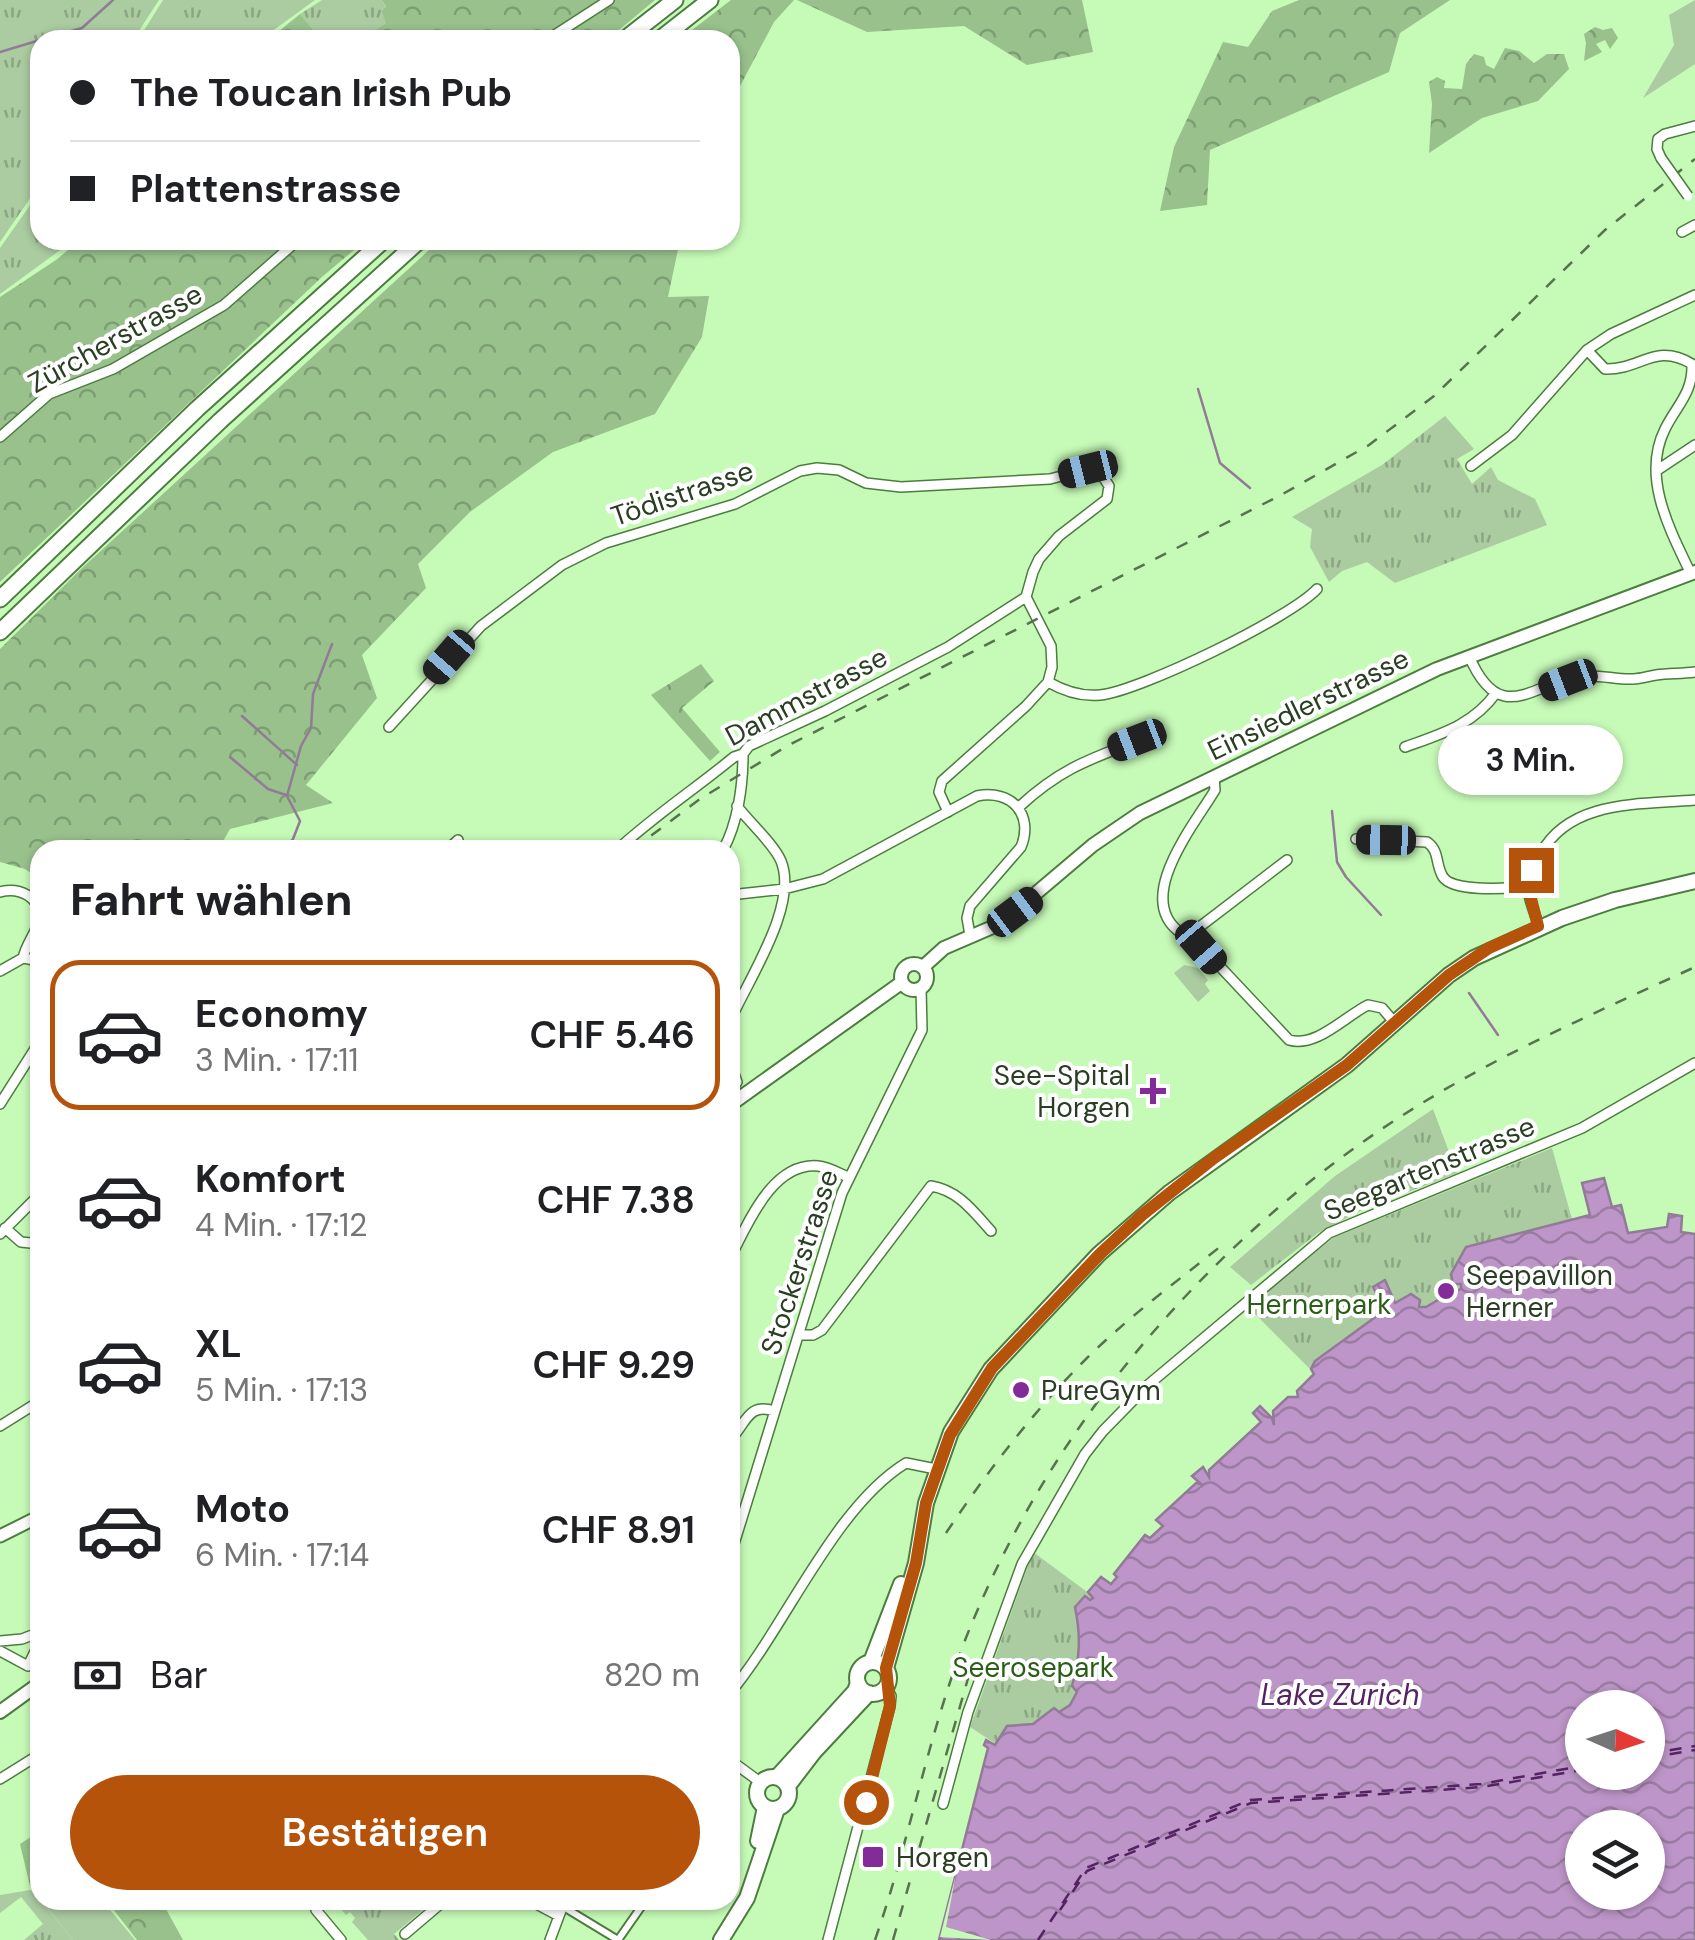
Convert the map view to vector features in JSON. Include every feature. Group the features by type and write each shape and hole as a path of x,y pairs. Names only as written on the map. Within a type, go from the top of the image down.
{"highway":[{"path":"637,30 675,0"},
{"path":"672,30 710,0"},
{"path":"0,599 198,409 373,250"},
{"path":"0,632 220,421 409,250"}],"main road":[{"name":"Einsiedlerstrasse","path":"923,967 934,954 995,926 1015,912 1093,846 1140,813 1469,656 1693,573"},
{"path":"864,1688 860,1669 878,1665 899,1628 936,1469 965,1406 992,1368 1111,1243 1164,1196 1347,1065 1449,975 1474,958 1538,926 1615,900 1695,881"},
{"path":"912,964 923,967 927,980 921,988 910,990 900,975 912,964"},
{"path":"740,1098 902,983"},
{"path":"783,1781 855,1691 864,1688 879,1692 886,1686 889,1675 878,1665"},
{"path":"0,1712 30,1690"},
{"path":"771,1808 757,1796 760,1782 768,1777 783,1781"},
{"path":"740,1887 771,1808 788,1800 783,1781"},
{"path":"719,1940 719,1928 728,1910"}],"street":[{"path":"562,30 609,0"},
{"path":"1692,200 1657,149 1658,140 1665,134 1695,126"},
{"path":"1682,232 1695,225"},
{"name":"Zürcherstrasse","path":"0,437 49,394 112,369 224,305 287,250"},
{"path":"1471,466 1512,435 1586,350 1610,334 1695,295"},
{"path":"1586,350 1605,369 1660,354 1694,362 1692,382 1663,435 1656,470 1661,501 1693,573"},
{"path":"1656,470 1695,445"},
{"name":"Tödistrasse","path":"389,727 481,626 562,565 606,543 735,504 800,472 818,468 838,470 866,483 902,486 1050,479 1088,469 1100,472 1110,486 1107,499 1059,536 1038,560 1026,597"},
{"path":"1048,682 1083,695 1116,691 1275,620 1317,589"},
{"path":"948,812 939,792 942,781 1048,682 1051,646 1026,597"},
{"name":"Dammstrasse","path":"627,840 663,808 684,798 734,756 744,754 749,746 948,647 1026,597"},
{"path":"1469,656 1479,678 1496,692 1520,697 1587,676 1634,679 1695,672"},
{"path":"1404,747 1476,717 1496,692"},
{"path":"1019,807 1073,765 1137,740"},
{"path":"728,840 744,754"},
{"path":"1214,777 1215,790 1162,885 1165,910 1182,934 1189,935 1293,1042 1310,1040 1368,1005 1382,1008 1395,1023"},
{"path":"740,894 823,878 988,794 1010,799 1019,807 1026,827 1025,838 970,906 966,918 970,935"},
{"path":"1538,926 1528,887 1531,870 1545,845 1574,818 1595,810 1695,800"},
{"path":"738,802 778,855 784,888 779,917 740,997"},
{"path":"1356,839 1427,842 1434,848 1443,878 1450,882 1488,888 1528,887"},
{"path":"1189,935 1287,860"},
{"path":"0,892 18,890 30,898"},
{"path":"0,971 24,958 30,942"},
{"path":"24,958 30,960"},
{"name":"Stockerstrasse","path":"740,1524 848,1177 922,1030 921,988"},
{"path":"0,1104 30,1057"},
{"name":"Seegartenstrasse","path":"943,1804 986,1656 1022,1564 1102,1430 1148,1385 1329,1233 1582,1128 1695,1063"},
{"path":"740,1241 773,1184 796,1170 819,1166 848,1177"},
{"path":"800,1334 813,1336 822,1330 932,1186 947,1189 964,1201 991,1231"},
{"path":"30,1204 2,1231 30,1243"},
{"path":"0,1426 30,1406"},
{"path":"740,1427 753,1410 774,1410"},
{"path":"740,1681 763,1652 853,1513 902,1466 916,1463 936,1469"},
{"path":"0,1536 30,1521"},
{"path":"0,1641 30,1636"},
{"path":"0,1651 28,1666 30,1662"},
{"path":"828,1940 890,1706 886,1686"},
{"path":"0,1779 30,1760"},
{"path":"740,1767 760,1782"},
{"path":"316,1910 341,1940"},
{"path":"405,1934 433,1910"},
{"path":"550,1940 561,1910"},
{"path":"567,1910 618,1940 639,1910"}],"green space":[{"path":"0,0 159,0 140,30 30,30 30,198 0,242"},
{"path":"163,0 315,0 274,30 144,30"},
{"path":"322,0 382,0 386,23 375,30 314,30 300,14"},
{"path":"382,0 655,0 619,30 375,30 386,23 382,11 386,7"},
{"path":"731,0 794,0 774,22 740,86 740,30 692,30"},
{"path":"797,0 1082,0 1093,52 1027,65 964,26 867,32"},
{"path":"1299,0 1450,0 1400,33 1389,72 1210,150 1207,205 1160,211 1174,147 1223,42 1248,47 1272,11"},
{"path":"1695,0 1695,64 1643,98 1674,45 1669,15"},
{"path":"300,14 314,30 280,30"},
{"path":"1595,27 1612,28 1618,38 1610,49 1605,40 1596,44 1602,52 1584,61 1584,34"},
{"path":"1505,48 1519,51 1534,63 1547,54 1564,54 1569,69 1538,101 1482,118 1429,153 1429,82 1437,77 1445,81 1444,88 1462,89 1466,64 1474,54 1484,57 1486,65 1494,69"},
{"path":"30,205 30,250 60,250 0,294 0,248"},
{"path":"68,250 354,250 0,582 0,297"},
{"path":"429,250 678,250 668,297 709,296 702,337 655,414 553,452 470,512 418,564 426,588 362,655 377,698 306,785 333,803 230,829 224,840 30,840 30,872 0,862 0,649 81,569"},
{"path":"1445,416 1474,449 1457,459 1472,484 1491,467 1498,480 1535,499 1547,525 1395,583 1367,562 1342,571 1329,582 1310,547 1312,529 1292,517 1382,465"},
{"path":"701,664 714,681 682,708 720,752 710,761 651,695"},
{"path":"1184,965 1198,968 1208,980 1205,984 1210,991 1198,1002 1174,973"},
{"name":"Hernerpark","path":"1433,1109 1457,1173 1362,1210 1318,1233 1251,1285 1230,1267 1335,1176"},
{"name":"Hernerpark","path":"1552,1148 1572,1219 1466,1247 1451,1275 1453,1283 1461,1284 1460,1289 1426,1307 1401,1300 1395,1303 1373,1288 1386,1310 1311,1370 1247,1306 1333,1238"},
{"name":"Seerosepark","path":"1033,1552 1094,1597 1075,1607 1079,1647 1072,1686 1078,1692 1070,1705 1059,1712 1054,1708 1033,1724 1007,1726 996,1744 970,1727"},
{"path":"30,1838 30,1886 20,1844"},
{"path":"30,1890 30,1908 21,1897 0,1913 0,1895"},
{"path":"32,1910 49,1910 73,1940 24,1940 43,1924"},
{"path":"49,1910 110,1910 135,1940 73,1940"},
{"path":"114,1910 166,1910 183,1940 137,1940"},
{"path":"342,1910 423,1910 394,1934 399,1940 368,1940 352,1922 355,1918 350,1912 346,1915"}],"water":[{"name":"Lake Zurich","path":"1604,1178 1612,1207 1621,1205 1628,1233 1667,1227 1669,1214 1682,1216 1681,1232 1695,1234 1695,1940 939,1940 988,1748 984,1745 986,1740 995,1745 1007,1726 1033,1724 1054,1708 1059,1712 1070,1705 1077,1692 1072,1686 1079,1647 1075,1607 1085,1596 1093,1598 1088,1592 1101,1577 1111,1584 1117,1577 1114,1574 1145,1535 1150,1538 1163,1526 1156,1520 1196,1483 1201,1484 1192,1476 1203,1467 1209,1477 1209,1470 1261,1422 1253,1413 1260,1406 1274,1425 1273,1411 1288,1397 1298,1397 1297,1391 1314,1374 1311,1369 1315,1361 1385,1310 1373,1287 1385,1280 1395,1303 1411,1294 1420,1300 1419,1307 1426,1307 1438,1300 1436,1294 1461,1289 1461,1284 1453,1284 1451,1274 1466,1247 1590,1215 1582,1183"}],"pier":[{"path":"956,1874 946,1927 991,1940 940,1937"}],"waterway":[{"path":"75,30 113,0"},
{"path":"0,52 30,43"},
{"path":"1198,389 1220,463 1250,488"},
{"path":"292,840 300,821 287,796 301,746 311,728 313,694 332,644"},
{"path":"242,716 297,765"},
{"path":"230,757 268,789 286,795"},
{"path":"1332,811 1337,862 1381,915"},
{"path":"1469,993 1498,1035"}],"ferry route":[{"path":"1665,1751 1695,1746"},
{"path":"1665,1755 1695,1750"},
{"path":"1038,1940 1086,1868 1250,1800 1481,1784 1565,1769"},
{"path":"1060,1910 1087,1871 1251,1803 1482,1787 1565,1773"}],"railway":[{"path":"645,840 700,799 787,746 1281,495 1369,445 1434,396 1605,230 1695,159"},
{"path":"875,1940 947,1690 978,1609 1014,1533 1057,1460 1106,1390 1160,1324 1282,1204 1419,1105 1520,1049 1695,967"},
{"path":"946,1533 1011,1443 1085,1360 1221,1246"},
{"path":"893,1940 973,1661"}],"place":[{"name":"See-Spital Horgen","path":"1153,1091"},
{"name":"Seepavillon Herner","path":"1446,1291"},
{"name":"PureGym","path":"1021,1390"},
{"name":"Horgen","path":"873,1857"}],"route":[{"path":"866,1802 890,1706 886,1668 916,1563 926,1503 942,1451 979,1386 1100,1254 1142,1215 1214,1158 1347,1065 1449,975 1489,948 1538,926 1528,887 1531,870"}]}
